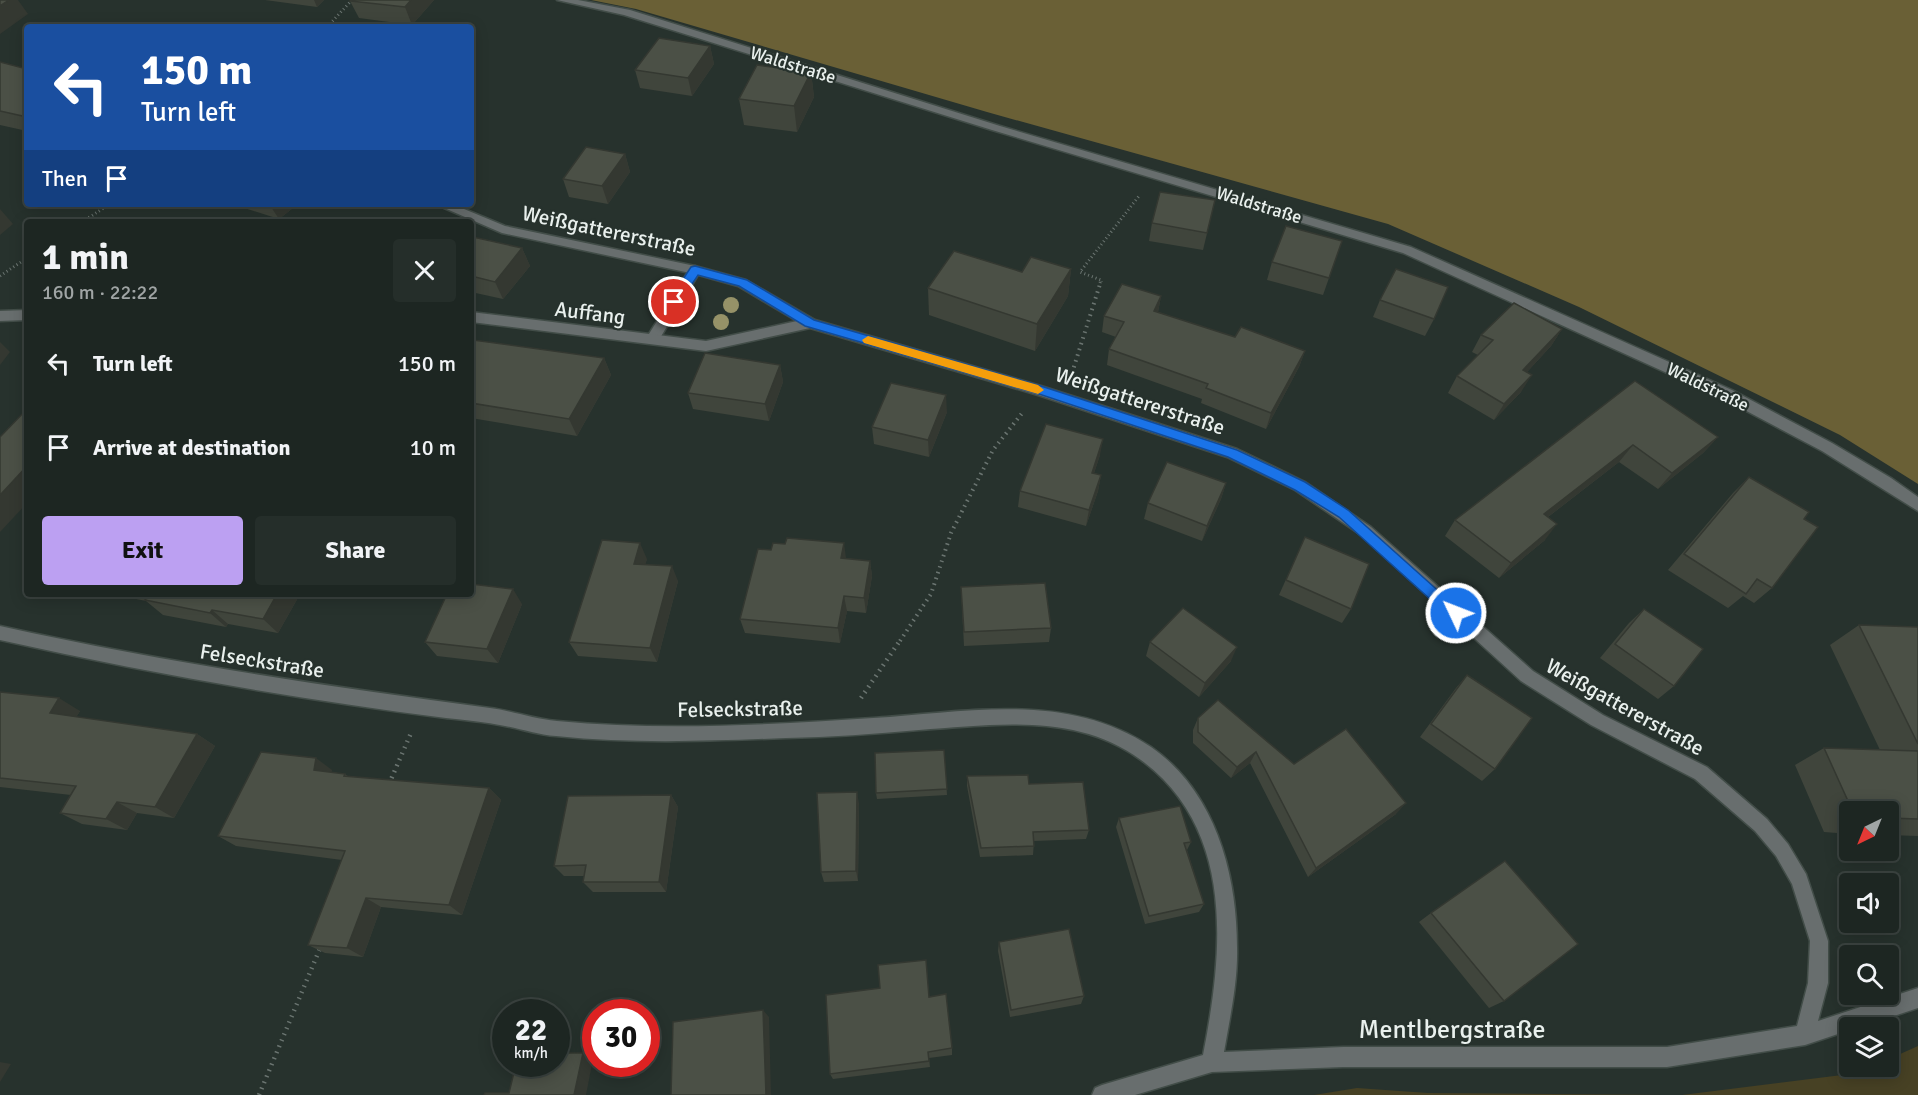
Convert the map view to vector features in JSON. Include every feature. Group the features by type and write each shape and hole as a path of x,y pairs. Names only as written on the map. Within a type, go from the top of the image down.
{"street":[{"name":"Waldstraße","path":"562,0 626,12 996,128 1407,250 1472,277 1727,394 1827,447 1886,482 1918,505"},
{"name":"Weißgattererstraße","path":"448,207 502,229 695,270 742,283 810,323 1041,391 1233,453 1300,486 1366,531 1527,676 1597,720 1701,773 1731,796 1761,825 1782,850 1800,880 1812,911 1819,941 1818,983 1805,1035"},
{"path":"651,340 695,270"},
{"path":"0,316 24,315"},
{"name":"Auffang","path":"474,317 706,346 810,323"},
{"name":"Felseckstraße","path":"0,633 151,666 423,708 503,717 545,728 713,733 839,729 1018,715 1044,715 1093,726 1114,734 1169,772 1197,807 1216,849 1224,885 1228,930 1227,976 1212,1062"},
{"path":"1805,1035 1918,998"},
{"name":"Mentlbergstraße","path":"1102,1095 1212,1062 1343,1057 1667,1057 1805,1035"}],"path":[{"path":"330,24 352,0"},
{"path":"839,729 931,594 951,533 993,450 1041,391 1068,384 1101,280 1080,272 1156,174"},
{"path":"87,219 105,207"},
{"path":"0,276 24,260"},
{"path":"388,786 423,708"},
{"path":"259,1095 323,940"}],"shaded area":[{"path":"591,0 1918,0 1918,484 1840,435 1579,307 1388,224 987,112 636,9"},
{"path":"1918,1046 1918,1095 1682,1095 1839,1075 1899,1077 1899,1055"},
{"path":"1357,1088 1428,1093 1662,1095 1314,1095"}],"building":[{"path":"0,0 9,0 0,6"},
{"path":"351,0 411,0 405,7"},
{"path":"659,38 710,46 688,78 635,70"},
{"path":"0,62 24,68 24,116 0,111"},
{"path":"757,65 811,72 794,106 739,99"},
{"path":"586,147 625,154 602,186 563,179"},
{"path":"1160,192 1215,200 1207,233 1152,223"},
{"path":"1286,226 1342,241 1329,278 1272,262"},
{"path":"474,237 522,248 495,282 474,277"},
{"path":"954,251 1022,272 1031,257 1071,269 1037,324 928,288"},
{"path":"1396,269 1448,287 1434,319 1380,300"},
{"path":"1122,284 1161,296 1154,311 1235,337 1241,327 1305,351 1271,413 1206,388 1208,384 1109,349 1124,322 1104,316"},
{"path":"1514,303 1562,329 1523,370 1532,375 1504,404 1457,376 1493,340 1481,335"},
{"path":"474,340 604,358 569,419 474,403"},
{"path":"705,353 780,365 765,404 688,393"},
{"path":"1635,381 1718,437 1672,473 1633,445 1544,514 1557,524 1511,563 1455,520"},
{"path":"891,383 946,395 928,440 872,427"},
{"path":"24,412 24,469 0,495 0,437"},
{"path":"1046,424 1103,439 1092,473 1101,475 1089,510 1020,491"},
{"path":"1167,462 1226,483 1207,526 1148,503"},
{"path":"1749,477 1809,512 1804,519 1818,527 1772,588 1757,579 1746,594 1684,554"},
{"path":"1305,537 1369,564 1351,609 1286,580"},
{"path":"787,538 844,543 841,558 870,561 864,598 844,596 838,628 740,619 758,549 771,550 773,543 785,544"},
{"path":"602,540 640,543 634,564 672,566 650,648 569,642"},
{"path":"1045,583 1051,628 964,632 961,587"},
{"path":"474,584 513,589 487,649 425,642 446,597 474,597"},
{"path":"147,597 275,597 263,619 212,610 210,613 145,600"},
{"path":"1183,608 1237,647 1205,683 1150,642"},
{"path":"1644,609 1703,649 1674,686 1615,644"},
{"path":"1859,625 1918,627 1918,744"},
{"path":"1467,675 1532,718 1495,769 1431,724"},
{"path":"0,692 59,698 50,713 197,734 155,807 117,802 106,819 60,813 76,786 0,778"},
{"path":"1218,700 1294,764 1346,729 1406,803 1316,868 1256,752 1237,767 1198,732 1198,718"},
{"path":"1824,748 1918,751 1918,819 1899,818 1899,801 1848,801"},
{"path":"944,750 947,789 876,793 875,753"},
{"path":"261,752 316,758 314,770 345,774 344,776 489,788 449,905 366,898 347,948 308,945 345,851 218,836"},
{"path":"1028,775 1029,784 1083,782 1089,830 1033,832 1034,846 981,848 967,776"},
{"path":"857,792 856,871 821,872 817,793"},
{"path":"671,795 659,882 583,882 586,865 554,866 568,796"},
{"path":"1180,806 1191,842 1184,843 1204,904 1149,916 1119,818"},
{"path":"1505,861 1578,944 1504,1001 1431,913"},
{"path":"1069,929 1084,996 1011,1010 999,942"},
{"path":"926,960 929,997 946,994 952,1048 928,1052 929,1061 830,1074 826,995 880,988 878,965"},
{"path":"763,1010 766,1095 671,1095 673,1022"},
{"path":"570,1053 582,1053 574,1095 484,1095 485,1093 509,1093 513,1077 570,1077"}],"slow traffic":[{"path":"868,340 1038,390"}],"route":[{"path":"674,302 695,270 742,283 810,323 1041,391 1233,453 1300,486 1344,514 1366,531 1456,613"}]}
